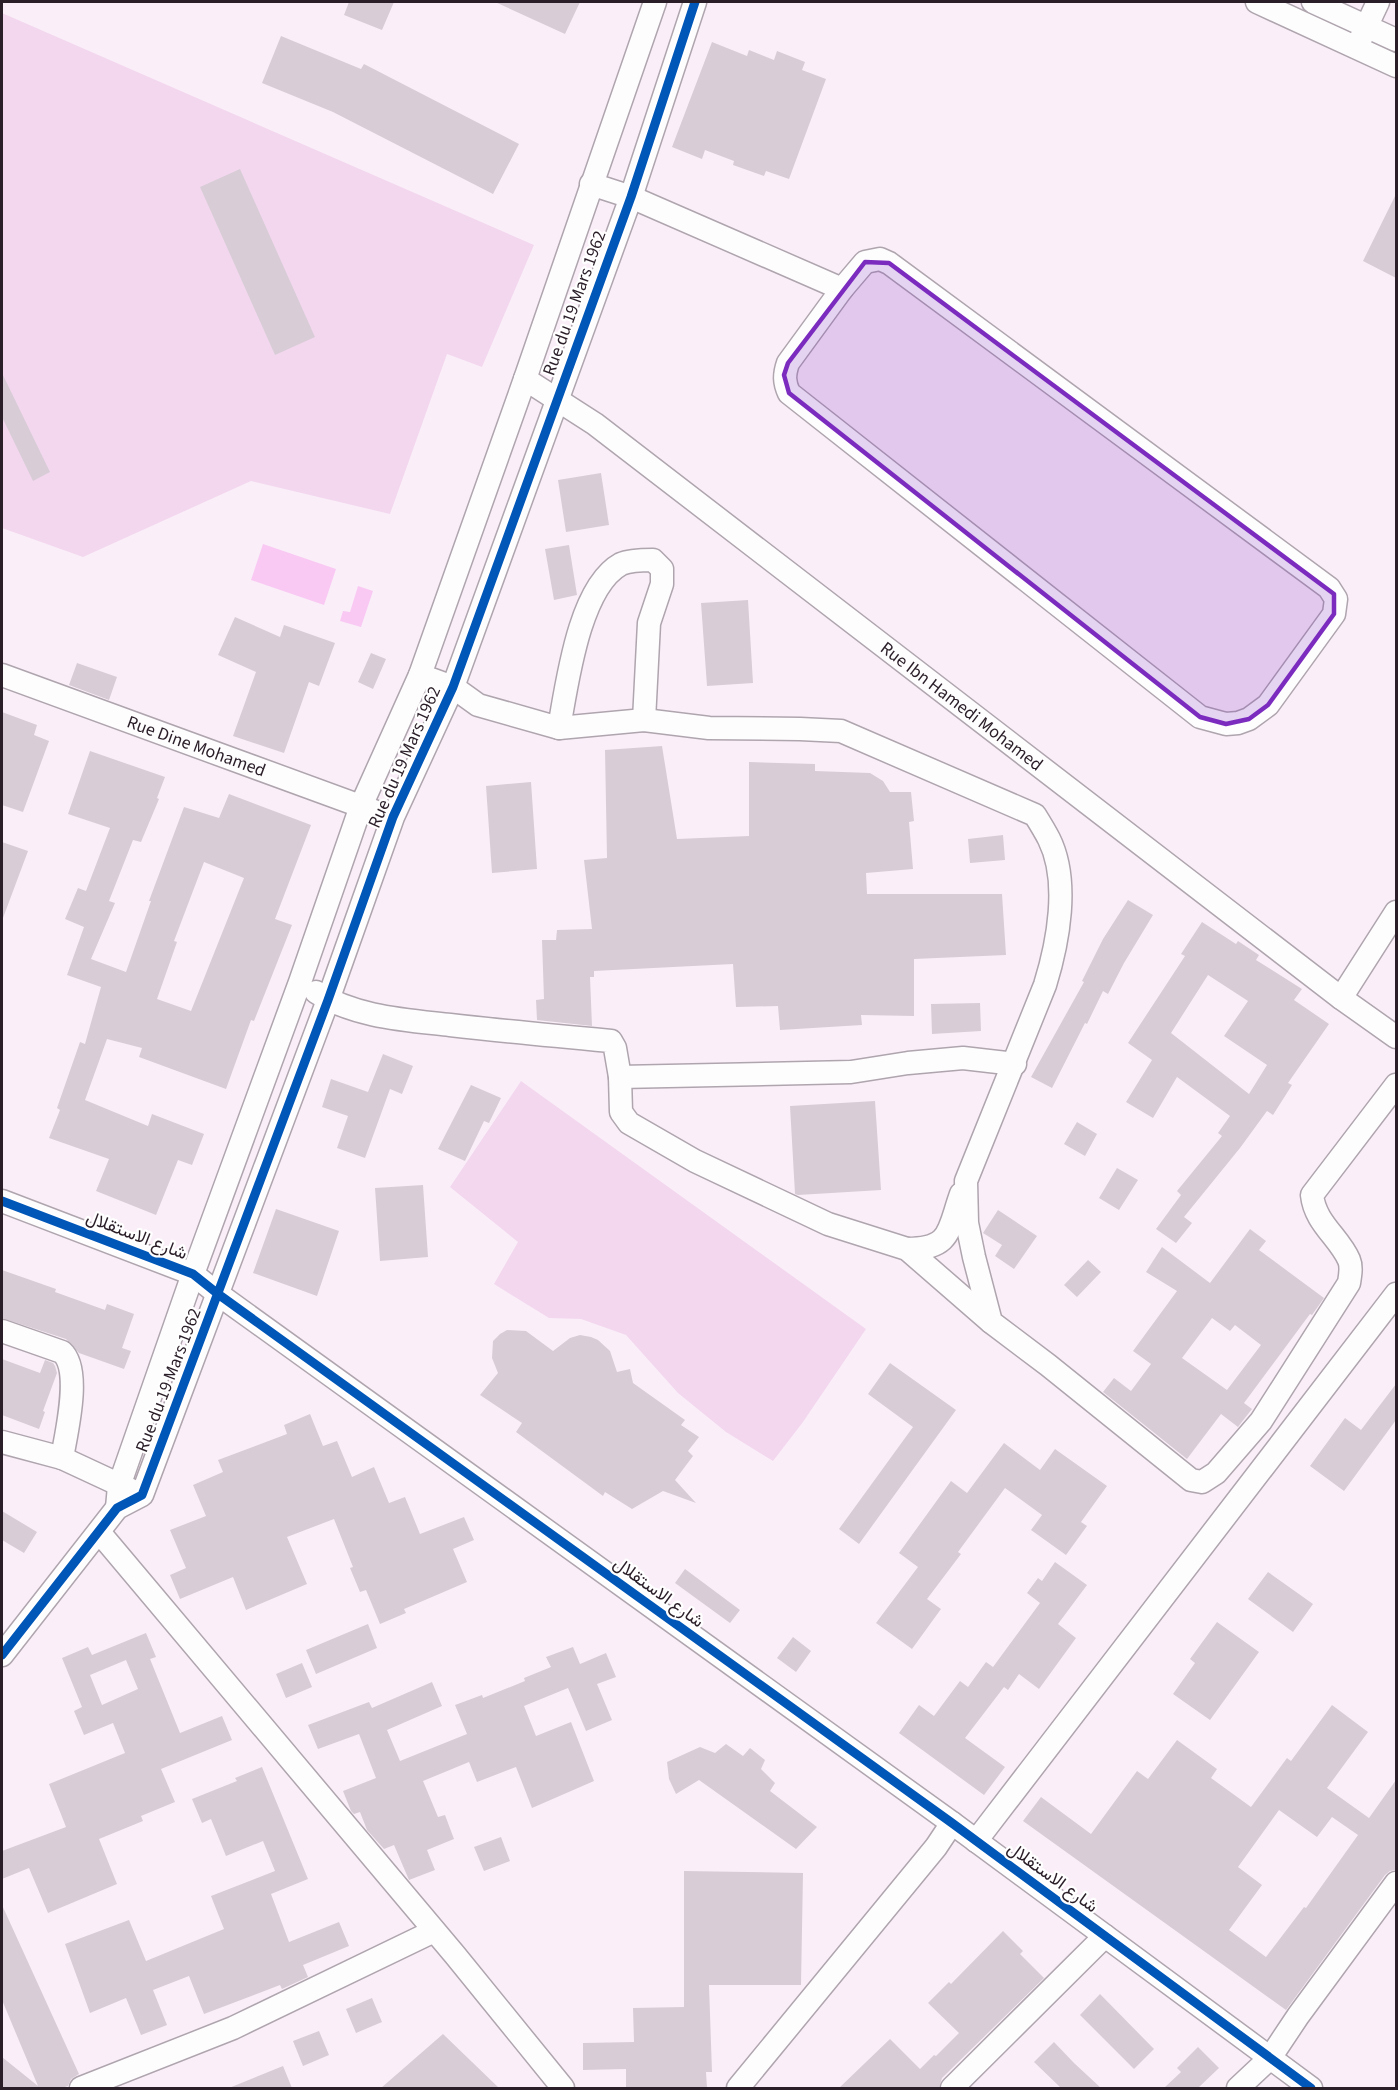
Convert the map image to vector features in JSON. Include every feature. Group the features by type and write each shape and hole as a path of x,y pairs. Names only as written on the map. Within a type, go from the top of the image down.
{"street":[{"name":"Rue du 19 Mars 1962","path":"2,1655 99,1532 118,1497 193,1274 300,982 361,806 420,675 525,380 655,2"},
{"name":"Rue du 19 Mars 1962","path":"118,1497 142,1495 328,1000 393,817 453,687 556,398 631,197 695,2"},
{"path":"1257,2 1396,66"},
{"path":"1313,2 1396,40"},
{"path":"1357,48 1378,2"},
{"path":"618,109 655,122"},
{"path":"591,184 631,197 842,289"},
{"path":"880,259 889,263 1329,588 1336,599 1334,614 1268,705 1249,719 1238,723 1226,724 1200,717 794,398 785,384 784,375 788,363 842,289 865,262 880,259"},
{"name":"Rue Ibn Hamedi Mohamed","path":"525,380 595,424 1341,998 1396,1037"},
{"path":"559,728 574,652 593,594 604,578 621,564 653,560 662,568 662,584 649,622 644,720"},
{"name":"Rue Dine Mohamed","path":"2,675 393,817"},
{"path":"300,982 328,1000 384,1017 514,1033 611,1041 615,1048 620,1077 621,1112 629,1123 696,1161 828,1224 907,1249 926,1249 938,1244 946,1236 966,1181 1015,1064 1045,985 1058,931 1060,901 1058,868 1050,840 1035,815 840,731 709,728 644,720 559,728 478,705 453,687 420,675"},
{"path":"1341,998 1396,912"},
{"path":"620,1077 851,1072 908,1063 963,1058 1015,1064"},
{"path":"907,1249 991,1322 1191,1480 1203,1482 1216,1473 1261,1421 1349,1283 1351,1271 1349,1260 1322,1223 1313,1205 1312,1195 1396,1085"},
{"path":"966,1181 967,1223 991,1322"},
{"name":"شارع الاستقلال","path":"2,1201 193,1274 952,1823 1311,2088"},
{"path":"976,1841 1396,1294"},
{"path":"2,1330 62,1353 68,1360 71,1400 62,1458"},
{"path":"2,1442 62,1458 118,1497"},
{"path":"99,1532 564,2088"},
{"path":"738,2088 936,1846 952,1823"},
{"path":"1238,2088 1270,2058 1298,2016 1396,1883"},
{"path":"81,2088 233,2028 434,1930"},
{"path":"952,2088 1105,1936"}],"highlighted area":[{"path":"865,262 889,263 1334,594 1334,614 1268,705 1249,719 1226,724 1200,717 789,393 784,375 788,363"}],"shaded area":[{"path":"2,13 534,245 482,367 447,354 390,514 251,481 83,557 2,528"},
{"path":"263,544 336,569 324,605 251,580"},
{"path":"358,586 373,591 361,627 340,621 343,611 350,612"},
{"path":"521,1081 866,1329 803,1422 773,1461 726,1432 678,1393 626,1335 581,1319 549,1318 494,1284 518,1242 450,1187"}],"building":[{"path":"349,2 394,2 382,30 344,15"},
{"path":"495,2 580,2 565,34"},
{"path":"281,36 361,69 364,64 519,144 493,194 333,112 262,83"},
{"path":"712,42 747,56 749,50 774,60 777,51 805,62 802,70 826,79 789,179 766,171 764,176 733,165 734,161 705,150 702,159 672,147"},
{"path":"240,169 315,337 275,355 200,187"},
{"path":"1396,194 1396,278 1363,261"},
{"path":"2,373 50,472 33,481 2,417"},
{"path":"601,473 609,525 566,532 558,480"},
{"path":"569,545 577,595 554,600 545,549"},
{"path":"748,600 753,683 707,686 701,603"},
{"path":"235,617 280,637 284,625 335,643 319,686 309,682 284,753 233,736 256,672 218,655"},
{"path":"371,653 386,659 373,689 358,682"},
{"path":"77,663 117,677 109,700 69,685"},
{"path":"2,712 37,725 34,735 49,741 23,812 2,805"},
{"path":"662,746 677,839 749,836 749,762 815,764 815,771 870,773 883,781 890,792 911,792 914,821 909,822 913,869 866,873 867,894 1002,894 1006,955 914,959 914,1016 861,1015 862,1025 780,1030 778,1006 736,1007 733,964 594,971 594,977 590,977 592,1026 537,1020 536,1000 544,999 542,940 556,940 557,930 592,929 584,860 607,858 605,750"},
{"path":"90,751 165,777 157,798 159,799 141,842 133,840 109,901 115,903 91,959 126,972 151,901 149,901 184,807 219,818 229,794 311,825 275,919 292,925 254,1021 251,1020 226,1089 139,1057 142,1048 107,1039 85,1100 148,1126 152,1114 204,1134 192,1165 178,1160 156,1215 96,1191 109,1159 49,1138 60,1110 57,1108 80,1042 85,1044 101,987 67,975 84,927 65,919 78,888 86,891 110,828 68,814","holes":["204,862 244,878 191,1011 157,999 177,942 174,941"]},
{"path":"531,782 537,869 492,873 486,786"},
{"path":"1003,835 1005,860 970,863 968,839"},
{"path":"2,842 28,851 3,918 2,917"},
{"path":"1128,900 1153,915 1108,994 1103,991 1052,1088 1031,1077 1084,982 1082,981 1103,939"},
{"path":"1202,922 1236,944 1238,941 1259,955 1256,960 1302,989 1294,1000 1329,1024 1288,1083 1292,1085 1273,1115 1267,1111 1184,1217 1192,1223 1176,1243 1156,1229 1181,1195 1177,1191 1222,1136 1218,1133 1230,1116 1177,1077 1153,1118 1126,1102 1152,1060 1128,1043 1185,956 1181,954","holes":["1208,975 1248,1001 1224,1036 1267,1065 1249,1094 1171,1033"]},
{"path":"980,1003 981,1031 932,1034 931,1004"},
{"path":"383,1054 413,1066 402,1094 390,1089 365,1158 337,1148 348,1116 322,1107 331,1079 368,1092"},
{"path":"471,1085 501,1098 489,1123 484,1121 465,1161 438,1149"},
{"path":"875,1101 881,1190 795,1194 790,1106"},
{"path":"1077,1122 1097,1134 1085,1156 1064,1144"},
{"path":"1117,1168 1138,1180 1119,1210 1099,1198"},
{"path":"423,1185 428,1257 380,1261 375,1188"},
{"path":"276,1209 339,1231 317,1296 253,1273"},
{"path":"998,1210 1037,1236 1014,1269 995,1256 1002,1245 983,1233"},
{"path":"1250,1229 1266,1241 1259,1250 1324,1298 1244,1403 1252,1409 1238,1427 1221,1414 1187,1459 1103,1392 1114,1378 1131,1391 1151,1364 1133,1351 1177,1291 1146,1272 1162,1247 1210,1283","holes":["1212,1318 1230,1331 1235,1325 1261,1345 1227,1390 1182,1358"]},
{"path":"1088,1260 1101,1272 1077,1297 1064,1285"},
{"path":"2,1270 56,1289 55,1292 105,1310 107,1304 134,1314 122,1348 131,1351 124,1369 79,1353 66,1339 2,1318"},
{"path":"507,1330 526,1331 553,1351 570,1338 580,1335 591,1337 610,1351 617,1372 630,1369 633,1383 685,1420 681,1425 699,1437 688,1451 693,1456 675,1480 696,1503 663,1491 632,1509 605,1492 603,1496 516,1432 522,1423 480,1395 498,1373 492,1358 493,1341"},
{"path":"2,1359 40,1373 45,1360 55,1366 57,1373 39,1429 2,1415"},
{"path":"890,1363 956,1410 859,1544 839,1529 913,1427 868,1394"},
{"path":"1396,1384 1396,1420 1344,1491 1310,1466 1345,1418 1361,1430"},
{"path":"310,1414 323,1446 337,1441 352,1477 374,1467 389,1503 405,1497 420,1534 464,1517 474,1540 453,1549 467,1582 404,1609 406,1613 380,1624 366,1590 360,1592 334,1519 287,1537 307,1584 246,1610 233,1577 180,1599 170,1575 186,1568 170,1530 206,1516 193,1485 223,1472 218,1460 287,1434 284,1425"},
{"path":"1004,1443 1040,1470 1055,1449 1107,1486 1081,1522 1087,1526 1066,1555 1031,1530 1042,1515 1005,1488 958,1552 961,1554 927,1599 941,1609 912,1649 876,1623 918,1567 899,1553 951,1481 967,1493"},
{"path":"2,1511 37,1532 24,1553 2,1540"},
{"path":"1055,1562 1087,1585 1058,1624 1076,1638 1039,1689 1019,1674 1008,1690 1004,1687 965,1738 1005,1767 984,1795 899,1733 919,1705 934,1716 960,1681 968,1687 986,1662 993,1667 1040,1603 1027,1593 1038,1578 1042,1581"},
{"path":"685,1569 740,1610 730,1623 675,1583"},
{"path":"1268,1572 1313,1604 1293,1632 1248,1599"},
{"path":"1217,1622 1259,1652 1210,1720 1173,1694 1195,1663 1190,1659"},
{"path":"368,1624 377,1648 316,1674 306,1650"},
{"path":"146,1633 156,1657 150,1659 180,1733 222,1716 232,1740 161,1769 175,1802 141,1816 143,1821 99,1839 117,1884 48,1913 29,1868 2,1879 2,1851 66,1827 49,1784 125,1753 113,1723 84,1735 74,1711 82,1707 62,1658 88,1647 92,1655","holes":["126,1660 138,1689 102,1705 90,1675"]},
{"path":"793,1637 811,1651 796,1672 777,1658"},
{"path":"573,1647 580,1664 606,1653 616,1677 597,1684 612,1720 586,1731 568,1688 524,1706 536,1736 571,1722 594,1781 532,1808 516,1767 477,1782 469,1762 423,1781 438,1817 445,1815 454,1839 427,1850 435,1870 409,1880 394,1845 384,1849 367,1830 360,1812 354,1814 351,1811 343,1791 376,1778 359,1734 318,1749 308,1725 369,1702 372,1708 432,1682 442,1706 387,1730 400,1761 467,1734 455,1705 482,1695 483,1698 525,1681 524,1678 551,1667 546,1657"},
{"path":"302,1663 312,1687 286,1698 276,1674"},
{"path":"1332,1705 1368,1732 1327,1788 1369,1818 1396,1780 1396,1870 1385,1875 1286,2010 1023,1821 1041,1797 1091,1834 1137,1771 1148,1779 1177,1740 1217,1769 1211,1778 1251,1807 1287,1758 1291,1761","holes":["1279,1810 1317,1837 1332,1817 1358,1835 1306,1908 1304,1907 1266,1957 1229,1930 1262,1885 1238,1867"]},
{"path":"726,1744 743,1756 750,1748 765,1760 761,1769 775,1783 770,1791 817,1827 796,1849 699,1780 676,1794 669,1779 667,1762 700,1747 715,1753"},
{"path":"262,1767 308,1879 271,1894 289,1942 339,1922 349,1946 303,1965 308,1977 282,1989 280,1985 204,2014 189,1976 153,1990 167,2025 141,2035 126,1998 90,2013 65,1944 129,1920 146,1961 224,1929 211,1896 275,1871 263,1841 226,1856 211,1819 202,1823 192,1799 237,1781 235,1778"},
{"path":"501,1837 510,1861 484,1871 474,1847"},
{"path":"684,1871 803,1873 801,1985 709,1985 712,2072 706,2072 707,2088 626,2088 626,2069 583,2070 583,2043 634,2042 633,2008 684,2007"},
{"path":"2,1905 79,2074 71,2079 68,2086 62,2088 2,2088 2,2057 38,2086 2,2000"},
{"path":"1003,1931 1023,1951 1020,1954 1044,1978 942,2078 939,2088 839,2088 890,2039 920,2069 934,2055 936,2056 959,2033 928,2003 949,1982 951,1984"},
{"path":"1100,1994 1154,2049 1134,2069 1080,2015"},
{"path":"372,1998 382,2022 356,2033 346,2009"},
{"path":"319,2031 329,2055 303,2066 293,2041"},
{"path":"443,2034 499,2088 381,2088"},
{"path":"1054,2042 1101,2088 1061,2088 1034,2062"},
{"path":"1198,2047 1219,2068 1198,2088 1164,2088 1181,2072 1177,2068"},
{"path":"283,2066 292,2088 229,2088"}],"cycle path":[{"path":"2,1655 117,1508 142,1495 328,1000 393,817 453,687 631,197 695,2"},
{"path":"2,1201 193,1274 952,1823 1311,2088"}]}
